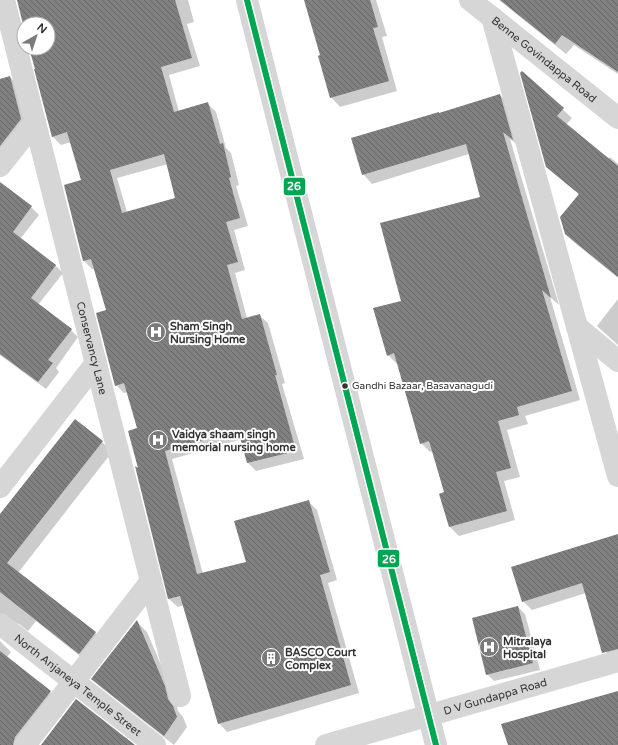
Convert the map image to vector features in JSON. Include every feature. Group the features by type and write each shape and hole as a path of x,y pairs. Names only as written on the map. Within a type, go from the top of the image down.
{"street":[{"name":"Conservancy Lane","path":"4,0 180,696"},
{"path":"247,0 436,745"},
{"name":"Benne Govindappa Road","path":"470,0 618,118"},
{"path":"492,17 618,476"},
{"path":"0,166 35,122"},
{"path":"577,328 618,361"},
{"path":"0,487 96,363"},
{"path":"25,745 151,581"},
{"name":"North Anjaneya Temple Street","path":"0,624 155,745"},
{"name":"D V Gundappa Road","path":"326,745 618,662"}],"building":[{"path":"17,0 175,0 192,58 161,67 174,112 208,102 220,144 223,143 231,177 229,178 240,218 226,222 238,262 227,265 242,319 260,314 296,451 247,463 238,430 165,451 197,574 246,562 234,521 309,500 330,572 320,575 351,685 218,724 180,596 168,599 135,466 138,468 128,431 137,428 124,383 115,386 96,313 106,310 91,259 83,261 64,185 81,180 67,132 52,137 31,56 56,56 56,16 21,16","holes":["164,154 175,198 122,213 110,170"]},
{"path":"304,0 370,0 378,27 373,28 389,81 330,98 318,56 320,55"},
{"path":"500,0 618,0 618,72 562,35 555,44"},
{"path":"522,71 564,108 557,116 618,166 618,277 565,234 560,217 579,194 546,167 520,73"},
{"path":"10,76 21,119 0,146 0,79"},
{"path":"500,94 513,140 503,132 551,298 542,290 572,391 517,407 519,415 498,421 511,468 496,472 507,511 449,527 439,494 444,492 429,441 420,444 394,353 387,356 373,308 401,301 380,223 480,197 466,144 362,175 351,138"},
{"path":"0,182 32,206 13,232 56,265 31,298 72,329 48,360 53,363 38,382 0,354"},
{"path":"75,419 103,441 7,563 96,632 79,654 0,592 0,514"},
{"path":"618,534 618,649 602,653 582,583 522,602 511,567"},
{"path":"518,606 533,663 486,675 472,618"},
{"path":"137,620 165,686 168,699 173,706 177,717 164,736 91,679"},
{"path":"0,651 51,691 15,737 13,745 0,745"},
{"path":"618,691 618,745 508,745 501,724"},
{"path":"76,699 135,745 41,745"}],"transit line":[{"name":"26","path":"247,0 436,745"}],"place":[{"name":"Sham Singh Nursing Home","path":"156,332"},
{"name":"Gandhi Bazaar, Basavanagudi","path":"345,386"},
{"name":"Vaidya shaam singh memorial nursing home","path":"158,440"},
{"name":"Mitralaya Hospital","path":"489,647"},
{"name":"BASCO Court Complex","path":"271,658"}]}
